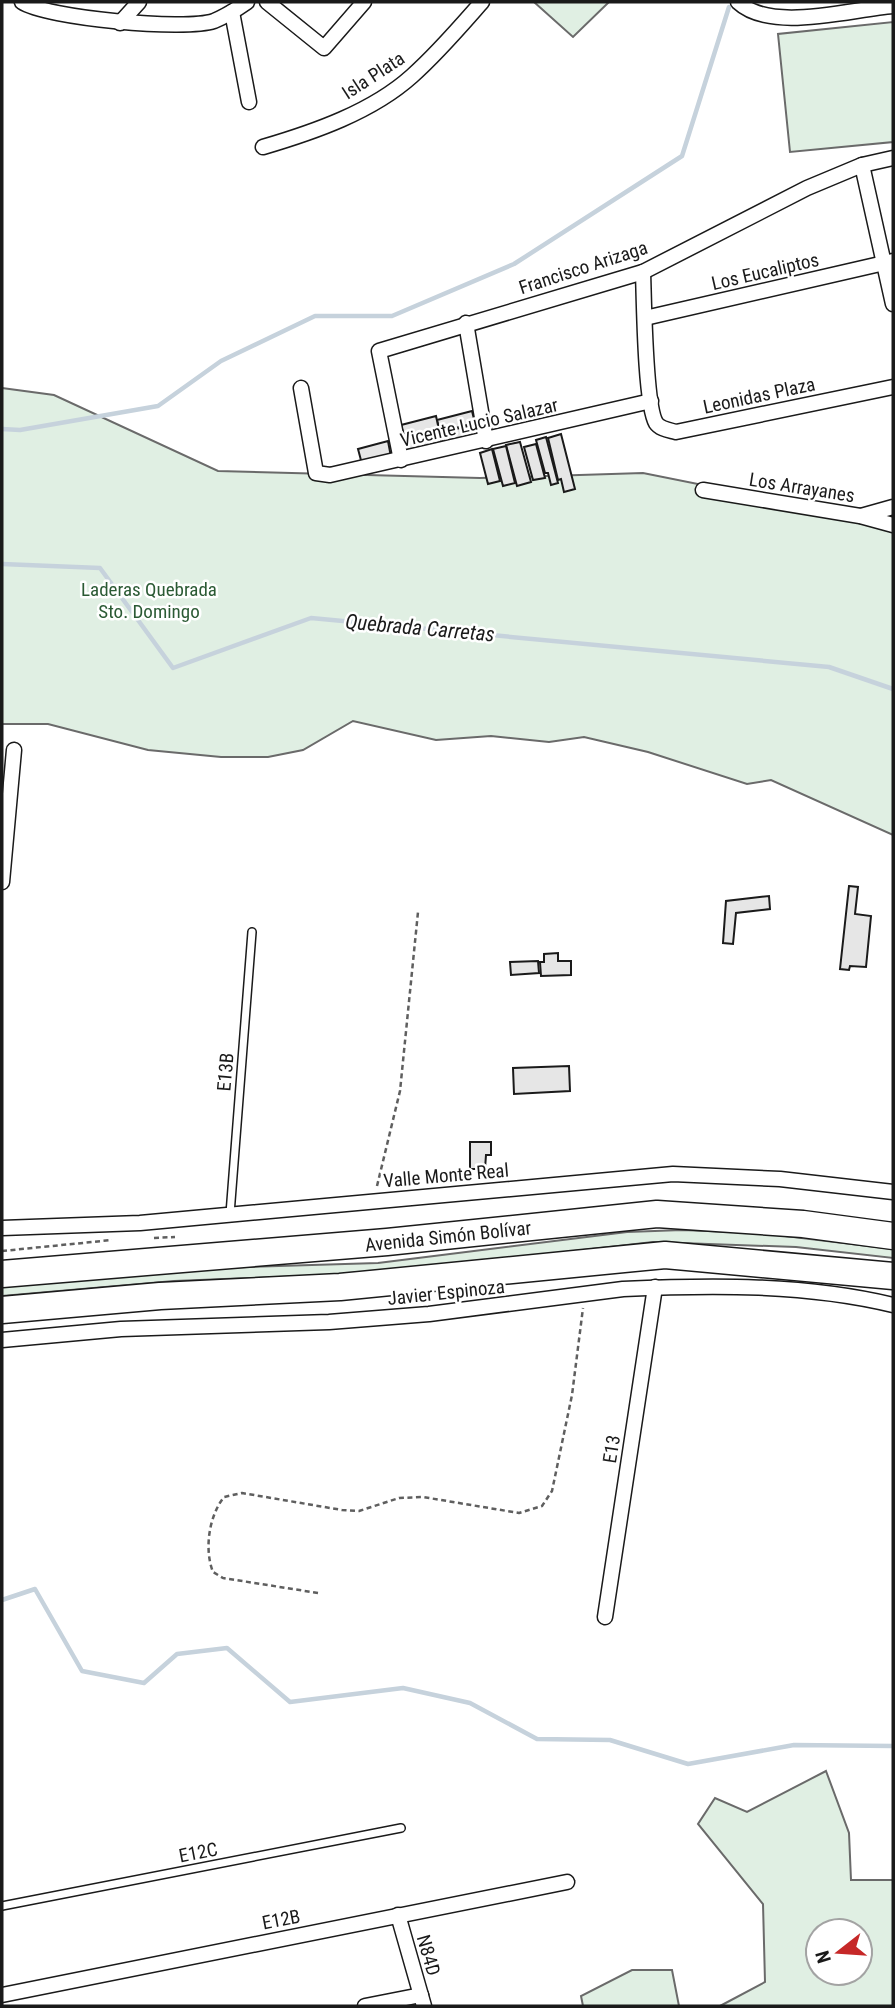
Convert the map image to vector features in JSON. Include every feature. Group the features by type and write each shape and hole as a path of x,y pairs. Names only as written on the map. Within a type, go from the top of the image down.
{"highway":[{"name":"Avenida Simón Bolívar","path":"2,1273 387,1242 657,1214 803,1224 893,1236"},
{"name":"Avenida Simón Bolívar","path":"2,1310 160,1296 340,1287 665,1255 893,1276"}],"street":[{"path":"120,23 139,2"},
{"path":"25,3 120,23 192,24 213,21 247,2"},
{"path":"267,2 324,48 364,2"},
{"name":"Isla Plata","path":"263,147 312,133 373,103 411,77 482,2"},
{"path":"738,2 761,14 789,18 893,6"},
{"path":"789,18 796,2"},
{"path":"232,12 249,102"},
{"name":"Francisco Arizaga","path":"401,460 379,351 643,272 807,188 862,165 893,158"},
{"path":"862,165 889,262 893,304"},
{"name":"Los Eucaliptos","path":"645,318 889,262"},
{"path":"643,272 650,401"},
{"path":"466,323 486,441"},
{"name":"Leonidas Plaza","path":"650,401 656,423 676,432 893,387"},
{"name":"Vicente Lucio Salazar","path":"301,388 316,473 330,475 650,401"},
{"name":"Los Arrayanes","path":"703,490 860,516 893,525"},
{"path":"860,516 893,507"},
{"path":"2,882 14,750"},
{"name":"Valle Monte Real","path":"2,1228 140,1223 673,1174 780,1179 893,1192"},
{"name":"Javier Espinoza","path":"2,1340 121,1329 329,1322 429,1314 655,1287 763,1287 893,1305"},
{"name":"E13","path":"605,1617 655,1287"},
{"name":"E12B","path":"2,1995 567,1882"},
{"name":"N84D","path":"398,1915 423,2001"},
{"path":"365,2006 423,2001"}],"lane":[{"name":"E13B","path":"230,1214 252,932"},
{"name":"E12C","path":"2,1906 401,1828"}],"path":[{"path":"376,1200 377,1179 400,1091 418,912"},
{"path":"318,1593 223,1578 212,1572 207,1551 216,1507 224,1497 242,1493 359,1511 399,1499 423,1497 519,1513 542,1506 552,1491 572,1395 584,1294"}],"green space":[{"path":"534,2 609,2 573,37"},
{"path":"893,22 893,142 790,152 778,34"},
{"name":"Laderas Quebrada Sto. Domingo","path":"2,388 54,395 218,471 480,478 643,473 893,523 893,835 771,780 747,784 648,752 584,737 549,742 491,736 436,740 353,721 303,750 268,757 221,757 148,750 48,724 2,724"},
{"path":"682,1230 759,1233 893,1249 893,1258 796,1247 653,1242 379,1273 174,1281 2,1296 2,1286 210,1268 378,1263 627,1232"},
{"path":"826,1771 849,1833 851,1880 893,1880 893,2006 720,2006 765,1982 763,1904 698,1824 715,1798 747,1812"},
{"path":"632,1970 672,1970 679,2006 583,2006 581,1996"}],"building":[{"path":"472,411 475,423 440,432 437,420"},
{"path":"436,416 439,430 405,439 401,425"},
{"path":"476,424 480,439 443,445 440,433"},
{"path":"439,431 442,445 409,454 405,440"},
{"path":"561,434 575,489 564,492 561,479 558,480 548,438"},
{"path":"546,437 558,483 551,485 536,440"},
{"path":"388,441 391,457 362,464 358,449"},
{"path":"520,442 531,482 517,486 506,445"},
{"path":"536,444 545,478 533,480 524,447"},
{"path":"506,446 515,483 503,486 493,449"},
{"path":"492,449 500,481 488,484 480,453"},
{"path":"849,886 858,887 855,914 871,916 866,967 850,966 849,970 840,969"},
{"path":"769,896 770,909 736,913 733,944 723,943 726,901"},
{"path":"558,953 558,961 571,961 571,975 541,976 540,962 544,962 544,954"},
{"path":"538,961 539,973 511,975 510,962"},
{"path":"569,1066 570,1091 514,1094 513,1068"},
{"path":"470,1142 491,1142 491,1155 486,1155 485,1169 470,1169"}],"waterway":[{"path":"2,429 20,430 158,406 221,361 315,316 392,316 514,264 682,156 729,7"},
{"name":"Quebrada Carretas","path":"2,564 100,568 173,668 311,618 829,667 893,689"},
{"path":"2,1600 35,1589 82,1671 144,1683 177,1654 227,1648 290,1702 403,1688 470,1703 537,1739 610,1740 688,1764 794,1745 893,1746"}]}
